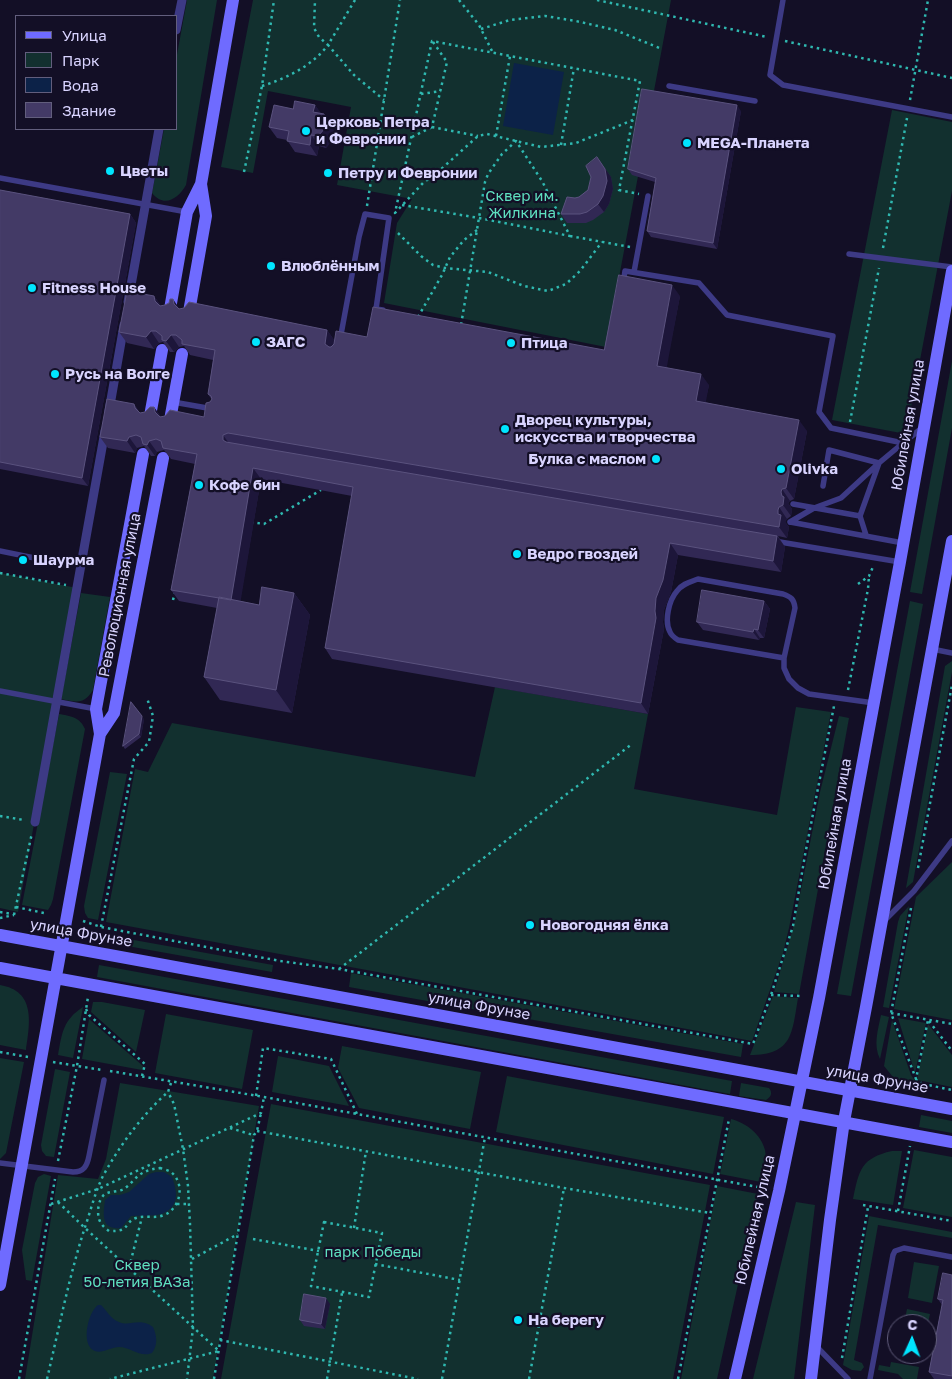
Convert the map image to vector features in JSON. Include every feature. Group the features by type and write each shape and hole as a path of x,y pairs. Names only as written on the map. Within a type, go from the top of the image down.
{"main road":[{"path":"170,309 187,212 201,184 234,0"},
{"path":"189,312 206,216 201,184"},
{"name":"Юбилейная улица","path":"735,1379 777,1200 819,998 952,271"},
{"path":"150,416 162,350"},
{"path":"170,420 182,354"},
{"name":"Революционная улица","path":"0,1285 100,734 96,709 143,454"},
{"name":"Революционная улица","path":"100,734 114,713 162,458"},
{"path":"811,1379 844,1121 952,541"},
{"name":"улица Фрунзе","path":"0,935 952,1109"},
{"path":"0,968 952,1142"}],"street":[{"path":"178,20 182,0"},
{"path":"127,308 159,130"},
{"path":"35,822 125,317"}],"lane":[{"path":"783,0 770,75 783,85 952,117"},
{"path":"669,86 755,101"},
{"path":"0,178 187,212"},
{"path":"634,272 648,196"},
{"path":"339,344 365,214 389,218 376,308 393,312"},
{"path":"849,254 952,267"},
{"path":"622,289 625,271 699,283 727,315 834,336 819,412 831,428 903,443"},
{"path":"173,402 215,410"},
{"path":"903,543 790,522 814,508 841,498 924,425"},
{"path":"823,486 829,450 879,463"},
{"path":"866,535 860,516 879,463"},
{"path":"793,504 860,516"},
{"path":"766,540 900,562"},
{"path":"0,551 54,562"},
{"path":"784,658 678,640 670,634 667,624 671,604 677,590 687,583 698,579 783,594 790,597 794,601 795,608 784,658 784,668 789,679 798,688 809,694 874,704"},
{"path":"932,649 952,653"},
{"path":"0,691 96,709"},
{"path":"882,924 914,891 952,841"},
{"path":"0,1163 80,1172 87,1164 104,1080"},
{"path":"870,1379 895,1251 904,1248 952,1256"},
{"path":"815,1344 848,1379"}],"path":[{"path":"244,172 262,86 274,0"},
{"path":"314,0 314,28 319,37 354,75 384,100"},
{"path":"262,86 300,70 322,53 355,0"},
{"path":"365,214 400,0"},
{"path":"460,0 481,29 493,53"},
{"path":"916,70 928,0"},
{"path":"481,29 510,20 545,16 615,30 662,49"},
{"path":"432,41 640,81 619,190 648,196"},
{"path":"432,41 447,62 432,127"},
{"path":"432,41 395,212 423,183 478,136"},
{"path":"496,136 510,56"},
{"path":"561,145 574,68"},
{"path":"421,94 441,91"},
{"path":"412,137 432,127 478,136 487,134 541,147 576,143 633,120"},
{"path":"461,325 485,182 488,174 502,154 516,141"},
{"path":"516,141 542,181 570,236"},
{"path":"402,205 638,249"},
{"path":"388,224 433,265 488,272 524,286 548,291 566,284 580,271 602,242"},
{"path":"418,317 450,257 464,240 477,230"},
{"path":"244,521 264,524 321,490"},
{"path":"83,921 101,927 280,961 339,969 753,1044 772,995 793,926 836,698 848,689 869,576 878,559"},
{"path":"0,573 78,588"},
{"path":"858,584 869,576"},
{"path":"173,600 175,591"},
{"path":"952,685 891,1013 917,1081 952,1090"},
{"path":"101,927 134,759 149,742 153,716 147,698"},
{"path":"339,969 632,744"},
{"path":"0,816 35,822 14,915"},
{"path":"15,907 44,913"},
{"path":"0,912 14,915"},
{"path":"0,918 14,915"},
{"path":"19,1379 56,1170 77,1066 90,985"},
{"path":"772,995 802,996"},
{"path":"86,1007 89,1015 145,1064 142,1077"},
{"path":"891,1013 952,1024"},
{"path":"928,1020 952,1051"},
{"path":"916,1079 928,1020"},
{"path":"256,1096 263,1048 331,1059 356,1114"},
{"path":"0,1052 264,1097 763,1188"},
{"path":"47,1379 75,1260 98,1189 139,1122 153,1105 168,1092 171,1082"},
{"path":"919,1103 923,1084"},
{"path":"168,1092 174,1104 183,1149 189,1204 193,1328 187,1379"},
{"path":"214,1379 254,1135 257,1131 264,1097"},
{"path":"51,1204 98,1189 261,1113"},
{"path":"678,1379 729,1119"},
{"path":"228,1128 254,1135"},
{"path":"257,1131 710,1213"},
{"path":"442,1379 485,1137"},
{"path":"898,1211 910,1149"},
{"path":"354,1228 366,1151"},
{"path":"160,1168 162,1159"},
{"path":"160,1168 170,1172 176,1179 180,1194 177,1204 170,1212 162,1216 135,1218 119,1232 109,1231 99,1219 99,1207 102,1196 124,1189 139,1175 152,1169 160,1168"},
{"path":"136,1171 139,1175"},
{"path":"529,1379 564,1188"},
{"path":"58,1202 219,1352"},
{"path":"177,1204 189,1204"},
{"path":"863,1205 952,1221"},
{"path":"92,1206 99,1207"},
{"path":"840,1372 868,1207"},
{"path":"129,1268 142,1217"},
{"path":"324,1222 354,1228 382,1233 368,1297 311,1286 324,1222"},
{"path":"192,1259 238,1234"},
{"path":"253,1239 318,1251"},
{"path":"376,1264 460,1280"},
{"path":"327,1379 342,1293"},
{"path":"220,1340 418,1379"},
{"path":"110,1379 219,1352"}],"green space":[{"path":"187,0 217,0 186,185 175,198 166,201 157,198 152,193 164,130 178,130 178,49"},
{"name":"Сквер им. Жилкина","path":"253,0 671,0 606,347 384,303 397,223 412,199 337,185 351,107 268,91 253,173 221,167"},
{"path":"892,110 952,122 952,191 906,434 832,420"},
{"path":"952,361 952,428 922,594 910,592"},
{"path":"0,573 77,588 18,912 0,908"},
{"path":"81,593 110,597 93,690 83,700 75,701 61,699"},
{"path":"910,601 923,604 851,996 837,994"},
{"path":"952,661 952,672 913,882 906,888 945,666"},
{"path":"495,687 648,714 634,789 777,815 796,707 831,712 783,953 752,1041 106,922 135,769 148,772 172,723 475,777"},
{"path":"59,714 71,716 80,722 85,729 53,899 48,910 22,905"},
{"path":"839,716 849,718 799,994 774,992 794,925 820,792"},
{"path":"110,772 127,774 98,920 88,918 84,906"},
{"path":"952,862 952,1020 894,1009 916,897"},
{"path":"909,906 889,1008 883,1007 898,922 900,916"},
{"path":"106,935 273,965 272,972 105,942"},
{"path":"99,965 732,1081 730,1094 97,977"},
{"path":"351,973 743,1044 741,1057 349,987"},
{"path":"0,985 12,988 25,1001 29,1019 26,1050 0,1045"},
{"path":"773,996 798,998 792,1031 783,1046 775,1051 750,1055"},
{"path":"93,1002 145,1010 136,1052 91,1012"},
{"path":"83,1007 73,1058 58,1055 62,1034 67,1022"},
{"path":"166,1014 253,1030 242,1089 155,1073"},
{"path":"881,1015 889,1017 880,1059 876,1043"},
{"path":"898,1018 926,1023 915,1073"},
{"path":"89,1019 143,1066 142,1070 82,1059"},
{"path":"892,1020 911,1075 916,1082 911,1090 897,1082 884,1066"},
{"path":"928,1024 952,1055 952,1087 917,1080"},
{"path":"342,1046 481,1072 470,1129 359,1108 338,1068"},
{"path":"278,1056 329,1066 349,1106 272,1092"},
{"path":"0,1058 24,1062 6,1153 0,1159"},
{"path":"55,1069 70,1072 54,1157 46,1156 42,1151 41,1145"},
{"path":"507,1076 724,1117 713,1174 496,1132"},
{"name":"Сквер 50-летия ВАЗа","path":"120,1083 259,1106 213,1379 25,1379 58,1175 98,1179 106,1159"},
{"path":"741,1083 769,1088 771,1095 766,1100 739,1096"},
{"name":"парк Победы","path":"271,1104 710,1185 673,1379 221,1379"},
{"path":"921,1115 952,1121 952,1133 919,1127"},
{"path":"731,1119 742,1123 752,1130 763,1144 766,1158 761,1182 720,1174"},
{"path":"914,1150 952,1157 952,1217 903,1208"},
{"path":"892,1151 902,1151 893,1205 853,1199 857,1180 863,1167 874,1157"},
{"path":"44,1174 51,1176 32,1281 26,1280 22,1250 35,1183 38,1177"},
{"path":"717,1186 758,1194 717,1379 681,1379"},
{"path":"796,1202 815,1205 794,1379 753,1379"},
{"path":"869,1216 952,1232 952,1238 878,1225 854,1360 862,1363 864,1367 861,1371 852,1370 843,1365"},
{"path":"914,1262 939,1266 932,1303 908,1298"},
{"path":"907,1309 930,1314 906,1314"},
{"path":"891,1364 902,1364 919,1367 917,1379 903,1379 898,1374 878,1370 879,1365 890,1367"}],"water":[{"path":"514,63 564,72 553,135 503,126"},
{"path":"164,1172 172,1177 176,1192 173,1206 164,1213 156,1215 131,1216 121,1228 110,1227 104,1216 105,1200 111,1195 129,1192 149,1174"},
{"path":"98,1305 101,1305 116,1321 123,1323 139,1322 153,1327 156,1340 152,1353 143,1354 119,1347 99,1352 93,1350 87,1341 87,1328 91,1314"}],"building":[{"name":"MEGA-Планета","path":"642,89 737,105 713,243 647,231 656,178 628,169"},
{"path":"295,101 315,105 313,112 324,114 327,126 318,136 311,135 310,145 287,141 289,131 269,127 274,105 293,109"},
{"path":"597,157 605,169 607,181 603,196 598,204 587,212 580,214 561,214 567,197 579,197 588,190 591,177 586,166"},
{"name":"Русь на Волге","path":"0,190 130,214 82,478 0,462"},
{"path":"619,275 672,285 657,366 701,374 696,401 799,420 786,488 782,489 781,492 784,497 783,505 778,510 778,514 781,515 779,527 228,433 223,435 223,440 777,536 773,561 670,543 663,580 656,598 656,618 641,703 325,648 353,487 253,468 231,600 171,590 197,454 163,448 161,441 156,439 149,441 147,445 143,444 141,437 136,435 129,437 127,441 100,437 107,399 134,404 140,413 145,412 150,407 154,407 155,412 160,417 165,416 170,410 204,417 206,403 212,399 208,394 215,350 182,344 182,340 176,335 171,335 166,341 162,340 162,336 156,331 151,331 146,337 119,332 127,291 154,296 155,301 160,306 169,303 170,299 173,299 174,304 179,309 184,308 189,302 327,330 325,344 329,347 334,344 336,331 367,337 373,307 604,350"},
{"path":"262,587 294,593 276,690 204,677 219,597 259,605"},
{"path":"702,590 764,601 758,630 754,629 753,632 697,622"},
{"path":"131,702 142,716 139,734 123,746"},
{"path":"943,1273 952,1275 952,1376 929,1372 931,1364 937,1364 937,1331 943,1300 938,1299"},
{"path":"304,1294 326,1298 321,1324 300,1320"}],"place":[{"name":"Церковь Петра и Февронии","path":"306,131"},
{"name":"MEGA-Планета","path":"687,143"},
{"name":"Цветы","path":"110,171"},
{"name":"Петру и Февронии","path":"328,173"},
{"name":"Влюблённым","path":"271,266"},
{"name":"Fitness House","path":"32,288"},
{"name":"ЗАГС","path":"256,342"},
{"name":"Птица","path":"511,343"},
{"name":"Русь на Волге","path":"55,374"},
{"name":"Дворец культуры, искусства и творчества","path":"505,429"},
{"name":"Булка с маслом","path":"656,459"},
{"name":"Olivka","path":"781,469"},
{"name":"Кофе бин","path":"199,485"},
{"name":"Ведро гвоздей","path":"517,554"},
{"name":"Шаурма","path":"23,560"},
{"name":"Новогодняя ёлка","path":"530,925"},
{"name":"На берегу","path":"518,1320"}]}
